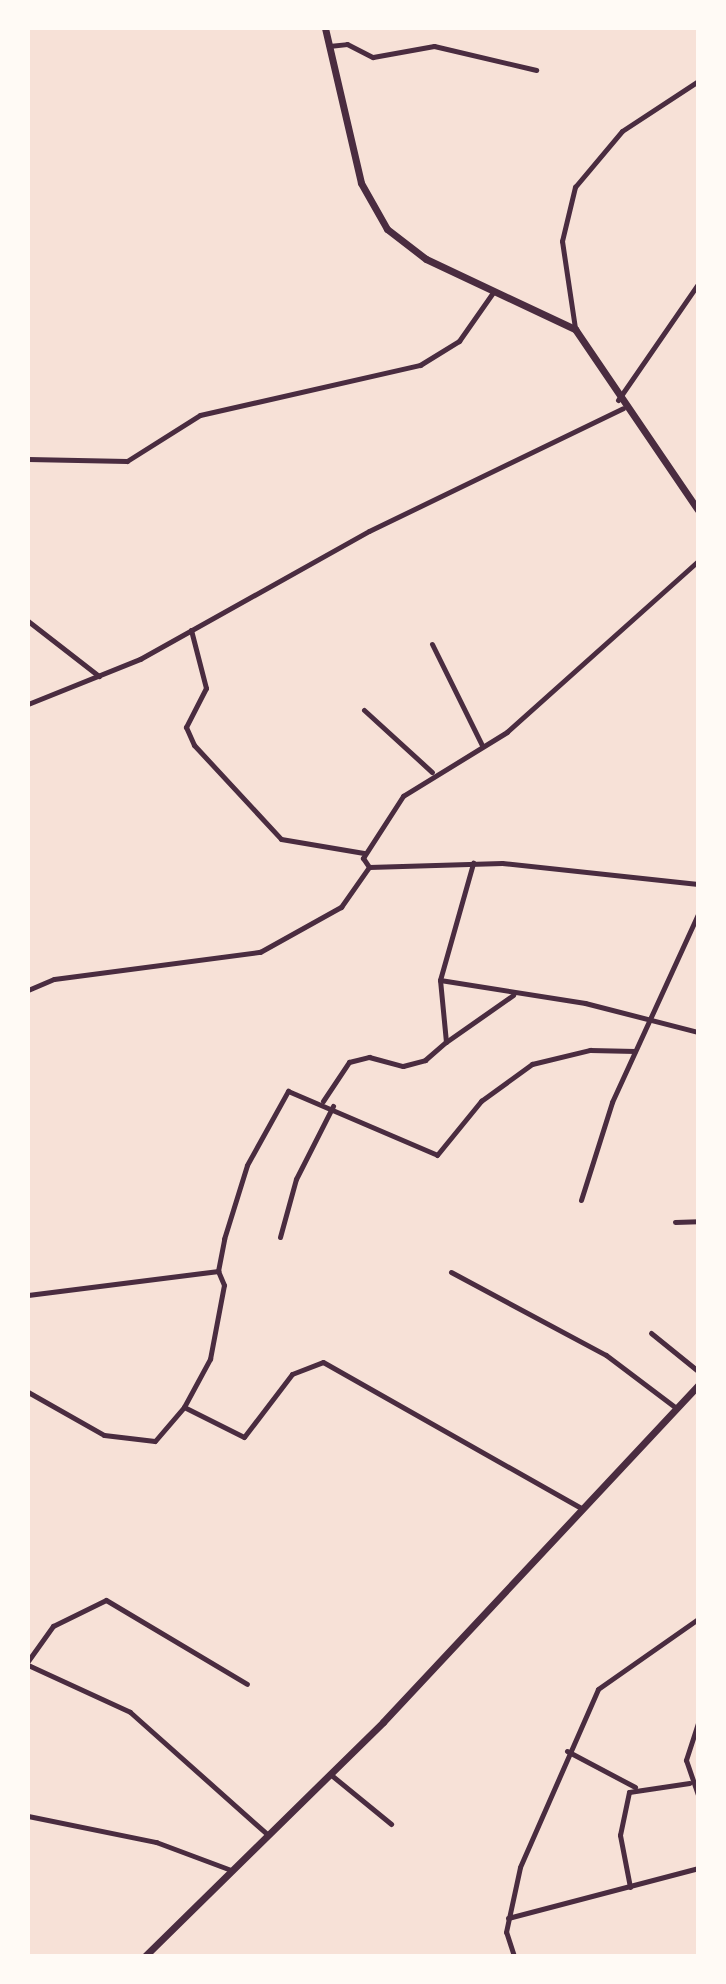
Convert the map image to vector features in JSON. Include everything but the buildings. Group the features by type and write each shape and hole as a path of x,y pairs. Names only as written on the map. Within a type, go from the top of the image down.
{"main road":[{"path":"325,28 361,183 387,229 426,259 575,329 623,408 698,510"},
{"path":"145,1956 330,1774 698,1385"}],"street":[{"path":"329,46 347,44 373,57 434,46 536,70"},
{"path":"575,329 562,241 575,187 622,131 698,81"},
{"path":"618,400 698,284"},
{"path":"28,459 88,466 127,461 200,415 420,365 459,341 494,291"},
{"path":"28,704 99,676 191,630 369,531 623,408"},
{"path":"364,853 403,796 432,772 482,745 606,649 698,561"},
{"path":"28,621 99,676"},
{"path":"191,630 206,688 186,727 194,745 281,839 364,853"},
{"path":"432,644 482,745"},
{"path":"364,710 432,772"},
{"path":"364,853 369,867"},
{"path":"369,867 473,863 698,884"},
{"path":"446,1042 440,980 473,863"},
{"path":"28,990 54,979 260,952 341,907 369,867"},
{"path":"581,1200 635,1051 698,914"},
{"path":"440,980 650,1019 698,1032"},
{"path":"323,1101 349,1062 369,1057 403,1066 425,1060 513,995"},
{"path":"28,1392 73,1421 148,1446 184,1407 215,1339 224,1285 218,1271 247,1165 284,1096 293,1090 437,1155 481,1101 532,1064 590,1050 635,1051"},
{"path":"280,1237 296,1179 333,1106"},
{"path":"675,1222 698,1221"},
{"path":"28,1295 218,1271"},
{"path":"451,1272 606,1355 676,1408"},
{"path":"651,1333 698,1371"},
{"path":"184,1407 244,1437 292,1374 323,1362 581,1508"},
{"path":"247,1684 106,1600 53,1626 28,1663 130,1712 267,1834"},
{"path":"514,1956 507,1918 567,1751 598,1689 698,1619"},
{"path":"698,1723 686,1760 689,1783 698,1795"},
{"path":"567,1751 636,1787 689,1783"},
{"path":"330,1774 391,1824"},
{"path":"630,1887 621,1822 636,1787"},
{"path":"28,1816 156,1842 231,1870"},
{"path":"507,1918 698,1868"}]}
